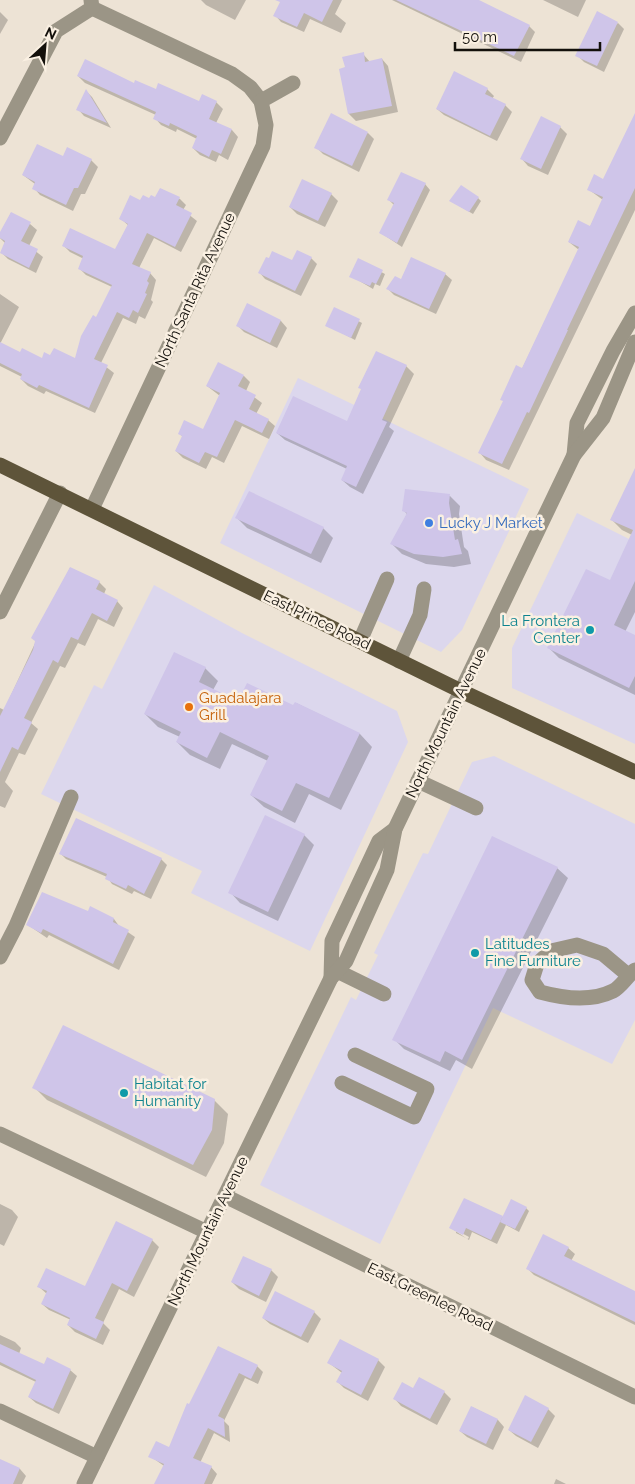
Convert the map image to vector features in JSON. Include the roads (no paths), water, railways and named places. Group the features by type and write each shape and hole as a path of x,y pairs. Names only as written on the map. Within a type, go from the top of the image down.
{"main road":[{"name":"East Prince Road","path":"0,465 461,691 635,772"}],"street":[{"path":"0,138 56,30 91,4 232,74 250,87 261,101 292,83"},
{"name":"North Santa Rita Avenue","path":"92,509 263,146 266,125 261,101"},
{"name":"North Mountain Avenue","path":"574,455 577,423 613,351 635,313"},
{"name":"North Mountain Avenue","path":"84,1484 334,974 346,961 387,870 395,829 574,455 603,418 635,342"},
{"path":"0,612 60,493"},
{"path":"360,641 387,579"},
{"path":"400,661 420,615 424,589"},
{"path":"418,781 476,808"},
{"path":"0,958 16,926 71,797"},
{"name":"North Mountain Avenue","path":"334,974 332,941 379,841 395,829"},
{"path":"577,945 603,954 631,973 614,991 593,997 556,997 540,992 532,980 537,964 551,951 577,945"},
{"path":"334,974 384,994"},
{"path":"342,1083 414,1117 427,1089 355,1055"},
{"path":"0,1134 208,1232"},
{"name":"East Greenlee Road","path":"225,1196 635,1397"},
{"path":"0,1411 97,1457"}],"place":[{"name":"Lucky J Market","path":"429,523"},
{"name":"La Frontera Center","path":"590,630"},
{"name":"Guadalajara Grill","path":"189,707"},
{"name":"Latitudes Fine Furniture","path":"475,953"},
{"name":"Habitat for Humanity","path":"124,1093"}]}
